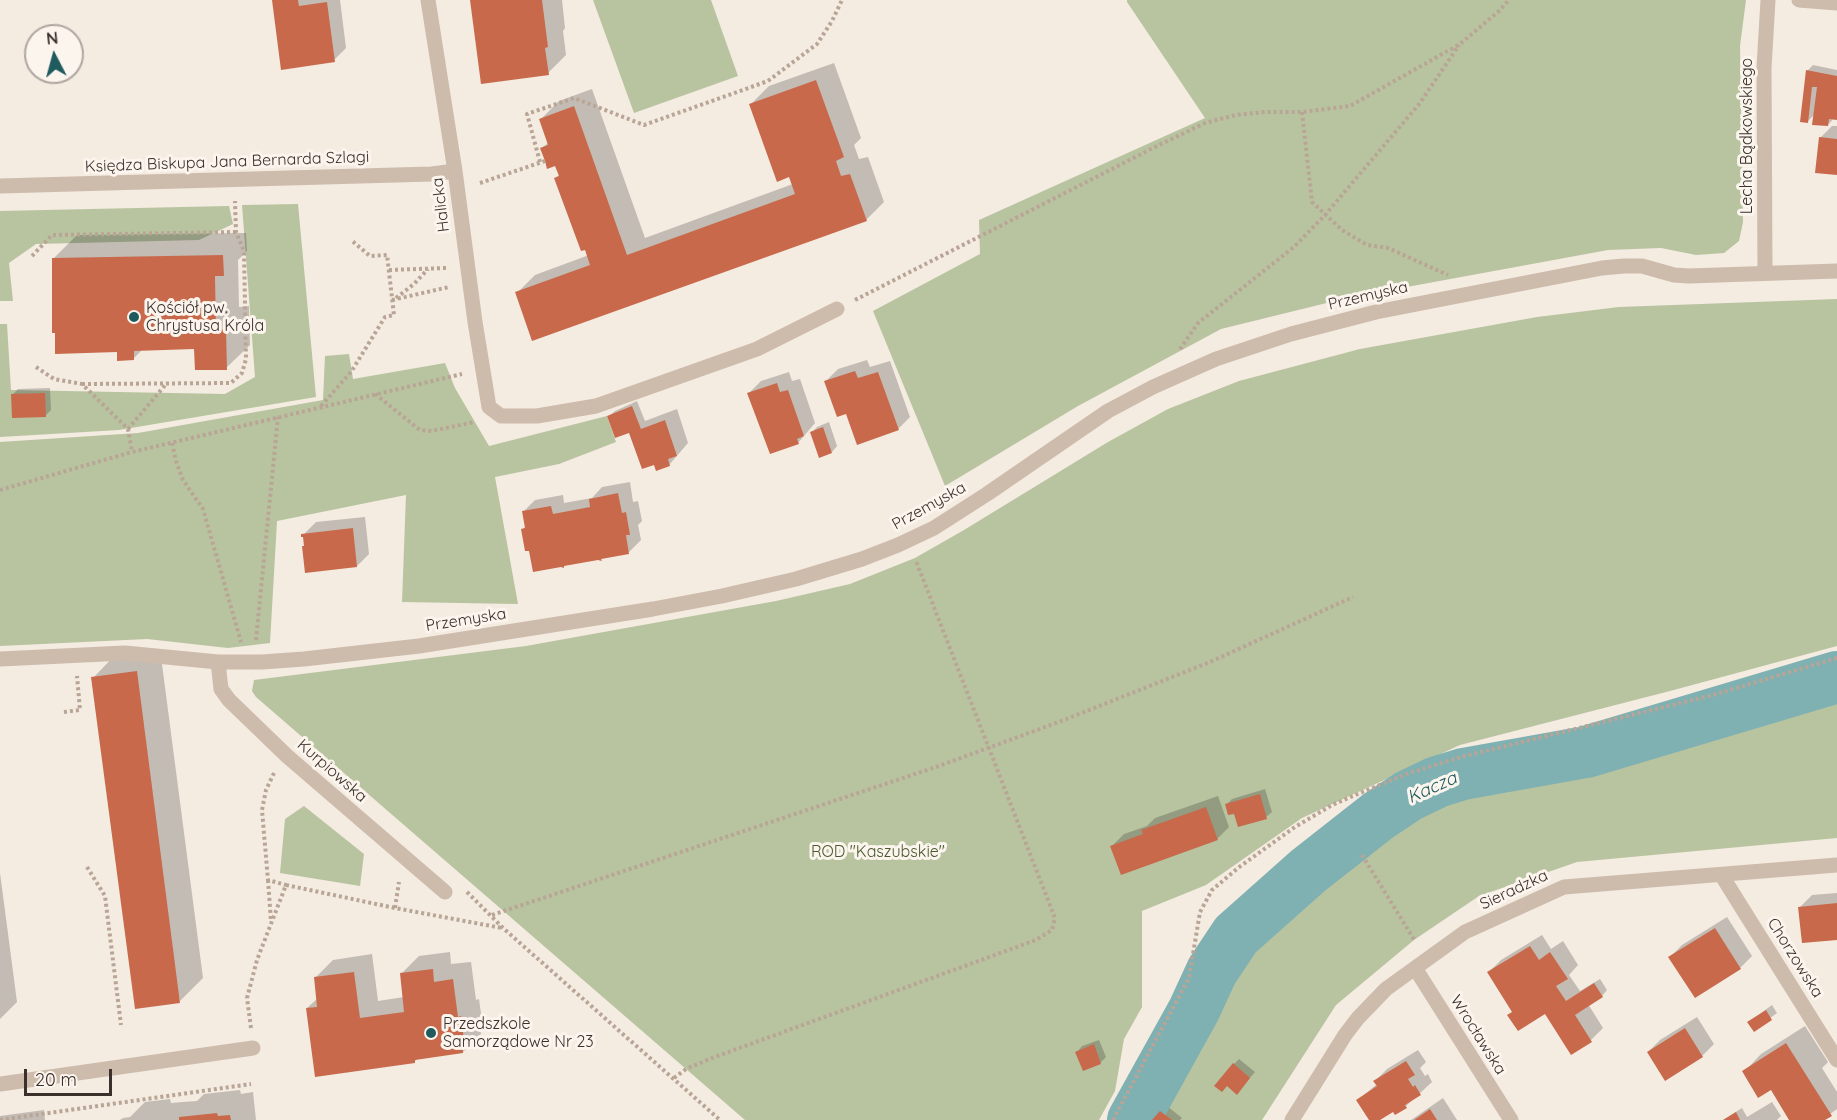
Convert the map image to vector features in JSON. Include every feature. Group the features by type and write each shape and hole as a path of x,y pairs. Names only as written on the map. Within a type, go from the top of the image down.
{"street":[{"name":"Halicka","path":"428,0 483,370 495,411"},
{"name":"Lecha Bądkowskiego","path":"1765,273 1764,68 1768,0"},
{"path":"1799,0 1837,3"},
{"name":"Księdza Biskupa Jana Bernarda Szlagi","path":"0,186 432,174 455,171"},
{"name":"Przemyska","path":"0,658 125,653 218,662 304,659 419,646 722,596 796,579 862,559 898,545 934,528 1108,411 1153,387 1216,359 1291,334 1386,310 1602,268 1642,267 1689,276 1837,271"},
{"path":"495,411 537,416 596,406 757,349 837,309"},
{"name":"Kurpiowska","path":"218,662 221,689 229,700 287,756 445,892"},
{"name":"Sieradzka","path":"1292,1120 1358,1018 1386,989 1465,932 1564,886 1722,876 1837,865"},
{"name":"Chorzowska","path":"1722,876 1837,1060"},
{"name":"Wrocławska","path":"1415,968 1511,1120"},
{"path":"0,1084 254,1048"}],"path":[{"path":"540,162 527,114 574,98 644,125 768,81 817,44 842,0"},
{"path":"837,309 1205,123 1236,115 1302,112 1350,106 1460,44 1509,0"},
{"path":"1179,350 1198,322 1294,247 1324,215 1420,103 1460,44"},
{"path":"1302,112 1312,202 1324,215 1342,230 1367,245 1388,248 1433,267 1480,292"},
{"path":"36,367 54,379 82,384 231,382 242,373 246,359 244,251 236,232 234,180"},
{"path":"32,256 52,235 236,232"},
{"path":"321,406 351,372 386,317 394,315 394,299 387,255 370,256 351,240"},
{"path":"394,299 414,284 428,268"},
{"path":"389,270 447,268"},
{"path":"394,299 450,287"},
{"path":"0,490 132,452 483,370"},
{"path":"128,429 166,383"},
{"path":"82,384 128,429 132,452"},
{"path":"375,394 420,430 432,431 495,411"},
{"path":"256,639 278,417"},
{"path":"172,443 183,480 203,508 236,621 245,662"},
{"path":"674,1078 686,1069 712,1058 1036,940 1052,930 1055,918 915,558"},
{"path":"492,915 939,766 1064,720 1210,662 1353,597"},
{"path":"1113,1120 1189,978 1200,912 1212,890 1238,868 1295,827 1332,805 1360,793 1409,773 1461,756 1713,695 1837,658"},
{"path":"64,712 80,710 78,687"},
{"path":"271,924 263,802 271,777 287,756"},
{"path":"1362,855 1414,940"},
{"path":"87,867 105,896 121,1025"},
{"path":"268,880 395,908 503,928 720,1120"},
{"path":"247,998 257,960 286,885"},
{"path":"0,1120 251,1084"}],"green space":[{"path":"593,0 711,0 738,76 634,113"},
{"path":"1127,0 1746,0 1740,46 1743,222 1739,241 1724,253 1696,255 1661,248 1608,250 1347,298 1221,329 1078,406 945,486 873,311 980,254 979,220 1205,118"},
{"path":"298,204 316,397 119,430 0,437 0,324 7,324 11,390 225,394 255,377 242,205"},
{"path":"229,206 233,224 199,240 36,244 9,263 13,301 0,301 0,211"},
{"name":"ROD \"Kaszubskie\"","path":"1837,299 1837,646 1460,745 1302,818 1206,885 1142,911 1142,1007 1124,1039 1115,1091 1099,1120 745,1120 256,697 252,691 254,680 526,646 776,601 850,584 915,558 1108,442 1168,409 1239,381 1360,349 1537,317 1619,307"},
{"path":"349,354 353,379 445,363 455,388 489,446 607,416 616,442 559,464 495,477 518,604 402,602 406,495 277,521 270,643 228,648 147,639 0,646 0,442 138,433 323,400 325,356"},
{"path":"1837,690 1837,838 1577,862 1479,896 1414,940 1336,1005 1262,1120 1148,1120 1237,951 1355,852 1432,808"},
{"path":"304,806 364,854 360,886 280,873 285,819"}],"building":[{"path":"272,0 298,0 299,6 327,2 335,62 281,70"},
{"path":"470,0 542,0 549,75 481,84"},
{"path":"1806,70 1837,76 1837,120 1829,119 1828,126 1812,125 1817,87 1812,87 1808,123 1800,122"},
{"path":"816,80 844,157 836,161 841,176 850,174 867,221 532,341 515,292 590,265 585,250 581,251 554,178 559,176 555,166 547,169 540,148 548,145 539,119 574,106 627,255 795,194 789,177 777,182 749,104"},
{"path":"1819,137 1837,139 1837,175 1815,173"},
{"name":"Kościół pw. Chrystusa Króla","path":"223,255 224,276 215,276 216,330 226,329 227,370 195,370 194,349 134,351 134,360 117,361 117,352 55,354 55,333 52,333 52,258"},
{"path":"855,371 858,378 878,372 899,430 857,445 846,414 837,417 824,381"},
{"path":"777,383 780,392 788,390 804,436 797,439 799,444 770,454 747,393"},
{"path":"45,393 46,417 12,418 11,394"},
{"path":"632,406 641,429 665,420 677,456 668,459 670,466 656,471 654,465 642,469 629,433 615,438 607,416"},
{"path":"823,427 832,453 819,458 810,432"},
{"path":"618,493 622,513 626,512 630,535 626,535 629,554 601,559 602,561 533,572 529,551 525,551 521,529 525,528 522,511 551,506 553,514 590,507 589,499"},
{"path":"353,528 357,567 305,573 301,534"},
{"path":"137,671 180,1003 135,1009 91,677"},
{"path":"1260,794 1267,819 1238,827 1234,814 1228,815 1225,804"},
{"path":"1206,807 1218,840 1121,875 1110,846 1143,834 1141,830"},
{"path":"1837,903 1837,940 1802,943 1798,907"},
{"path":"1715,928 1741,969 1695,998 1668,957"},
{"path":"1530,946 1539,960 1550,952 1568,979 1556,986 1566,1001 1594,983 1603,997 1575,1015 1592,1042 1571,1055 1545,1014 1518,1031 1507,1015 1512,1012 1487,972"},
{"path":"433,969 434,982 453,979 458,1017 461,1016 463,1053 415,1060 415,1063 315,1077 306,1008 317,1007 314,977 354,972 360,1018 404,1012 400,973"},
{"path":"1766,1010 1772,1020 1754,1032 1747,1022"},
{"path":"1685,1028 1703,1057 1665,1081 1647,1052"},
{"path":"1786,1043 1832,1116 1825,1120 1789,1120 1771,1090 1758,1098 1742,1071"},
{"path":"1094,1044 1101,1064 1083,1071 1075,1052"},
{"path":"1406,1061 1415,1075 1408,1079 1421,1095 1405,1105 1407,1108 1395,1115 1393,1112 1380,1120 1369,1120 1356,1100 1377,1086 1373,1081"},
{"path":"1233,1063 1250,1078 1237,1095 1227,1086 1222,1092 1214,1086"},
{"path":"1430,1109 1437,1120 1414,1120"},
{"path":"1160,1111 1172,1120 1152,1120"},
{"path":"1736,1112 1740,1120 1723,1120"},
{"path":"217,1113 218,1116 230,1115 231,1120 179,1120 179,1117"}],"waterway":[{"name":"Kacza","path":"1133,1120 1194,1010 1212,971 1236,935 1308,871 1378,816 1408,796 1437,782 1463,774 1586,752 1837,677"}],"place":[{"name":"Kościół pw. Chrystusa Króla","path":"134,317"},
{"name":"Przedszkole Samorządowe Nr 23","path":"431,1033"}]}
